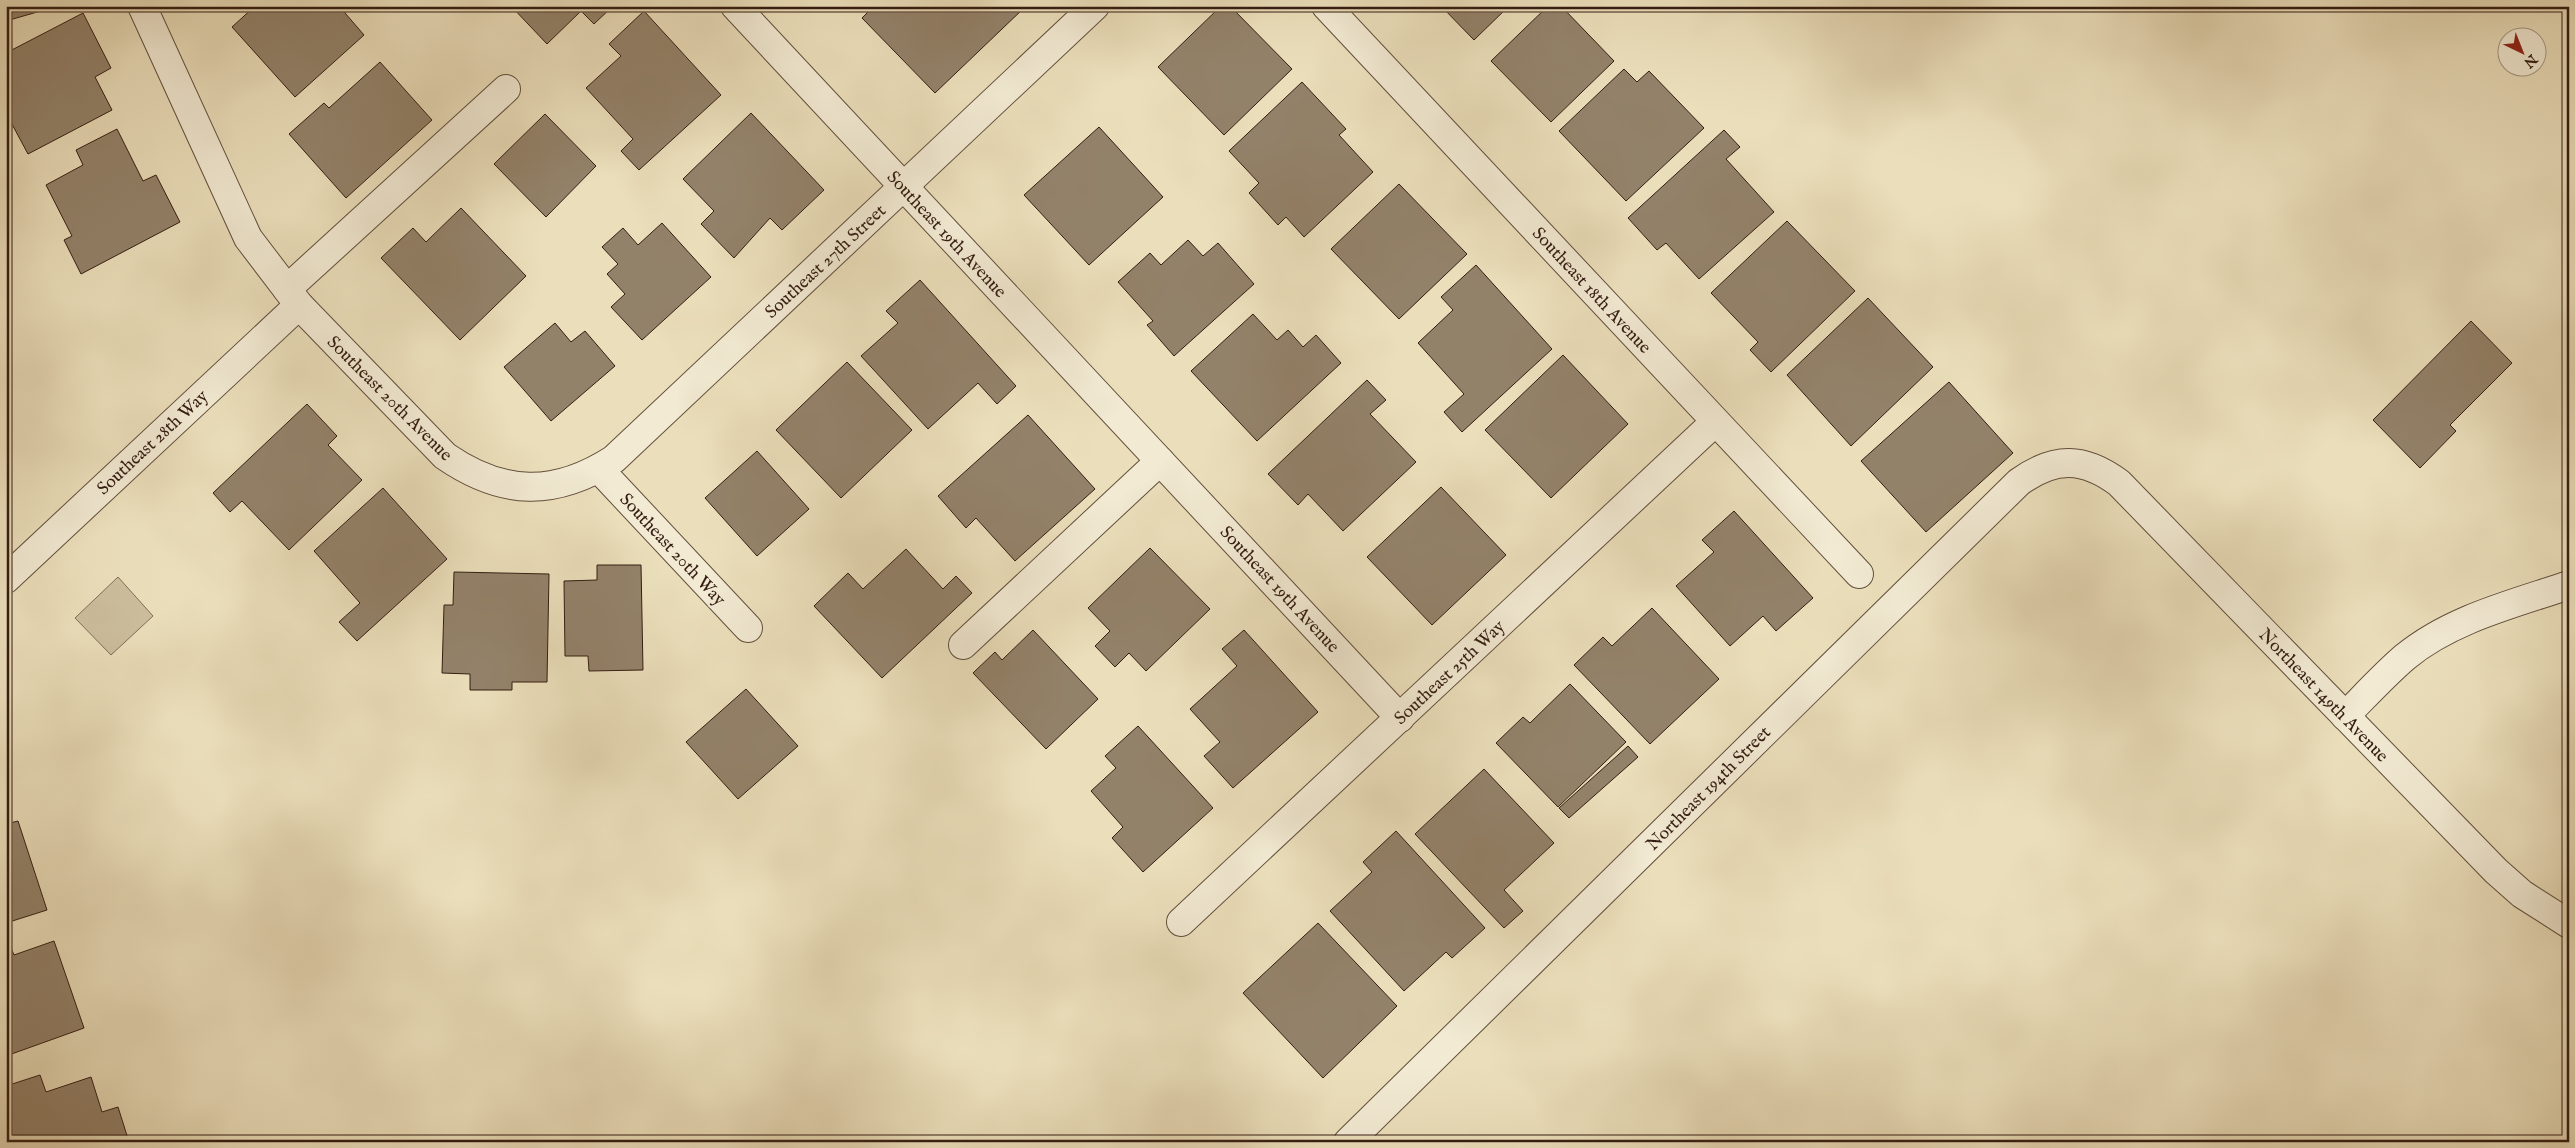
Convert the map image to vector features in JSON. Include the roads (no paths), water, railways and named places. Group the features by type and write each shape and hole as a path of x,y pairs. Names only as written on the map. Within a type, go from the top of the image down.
{"street":[{"name":"Southeast 20th Avenue","path":"142,6 248,238 293,297 445,456 466,470 489,480 513,486 538,487"},
{"name":"Southeast 19th Avenue","path":"735,6 1400,718"},
{"name":"Southeast 27th Street","path":"538,487 565,483 599,469 614,459 1096,6"},
{"name":"Southeast 18th Avenue","path":"1326,6 1859,574"},
{"path":"293,297 506,90"},
{"name":"Southeast 28th Way","path":"6,579 293,297"},
{"name":"Southeast 25th Way","path":"1181,922 1715,422"},
{"path":"963,645 1160,461"},
{"name":"Northeast 194th Street","path":"1348,1142 2019,482 2047,466 2064,463 2083,464"},
{"name":"Northeast 149th Avenue","path":"2083,464 2102,470 2119,483 2496,871 2522,894 2569,924"},
{"name":"Southeast 20th Way","path":"599,469 748,628"},
{"path":"2345,716 2405,657 2443,632 2497,609 2569,585"}]}
